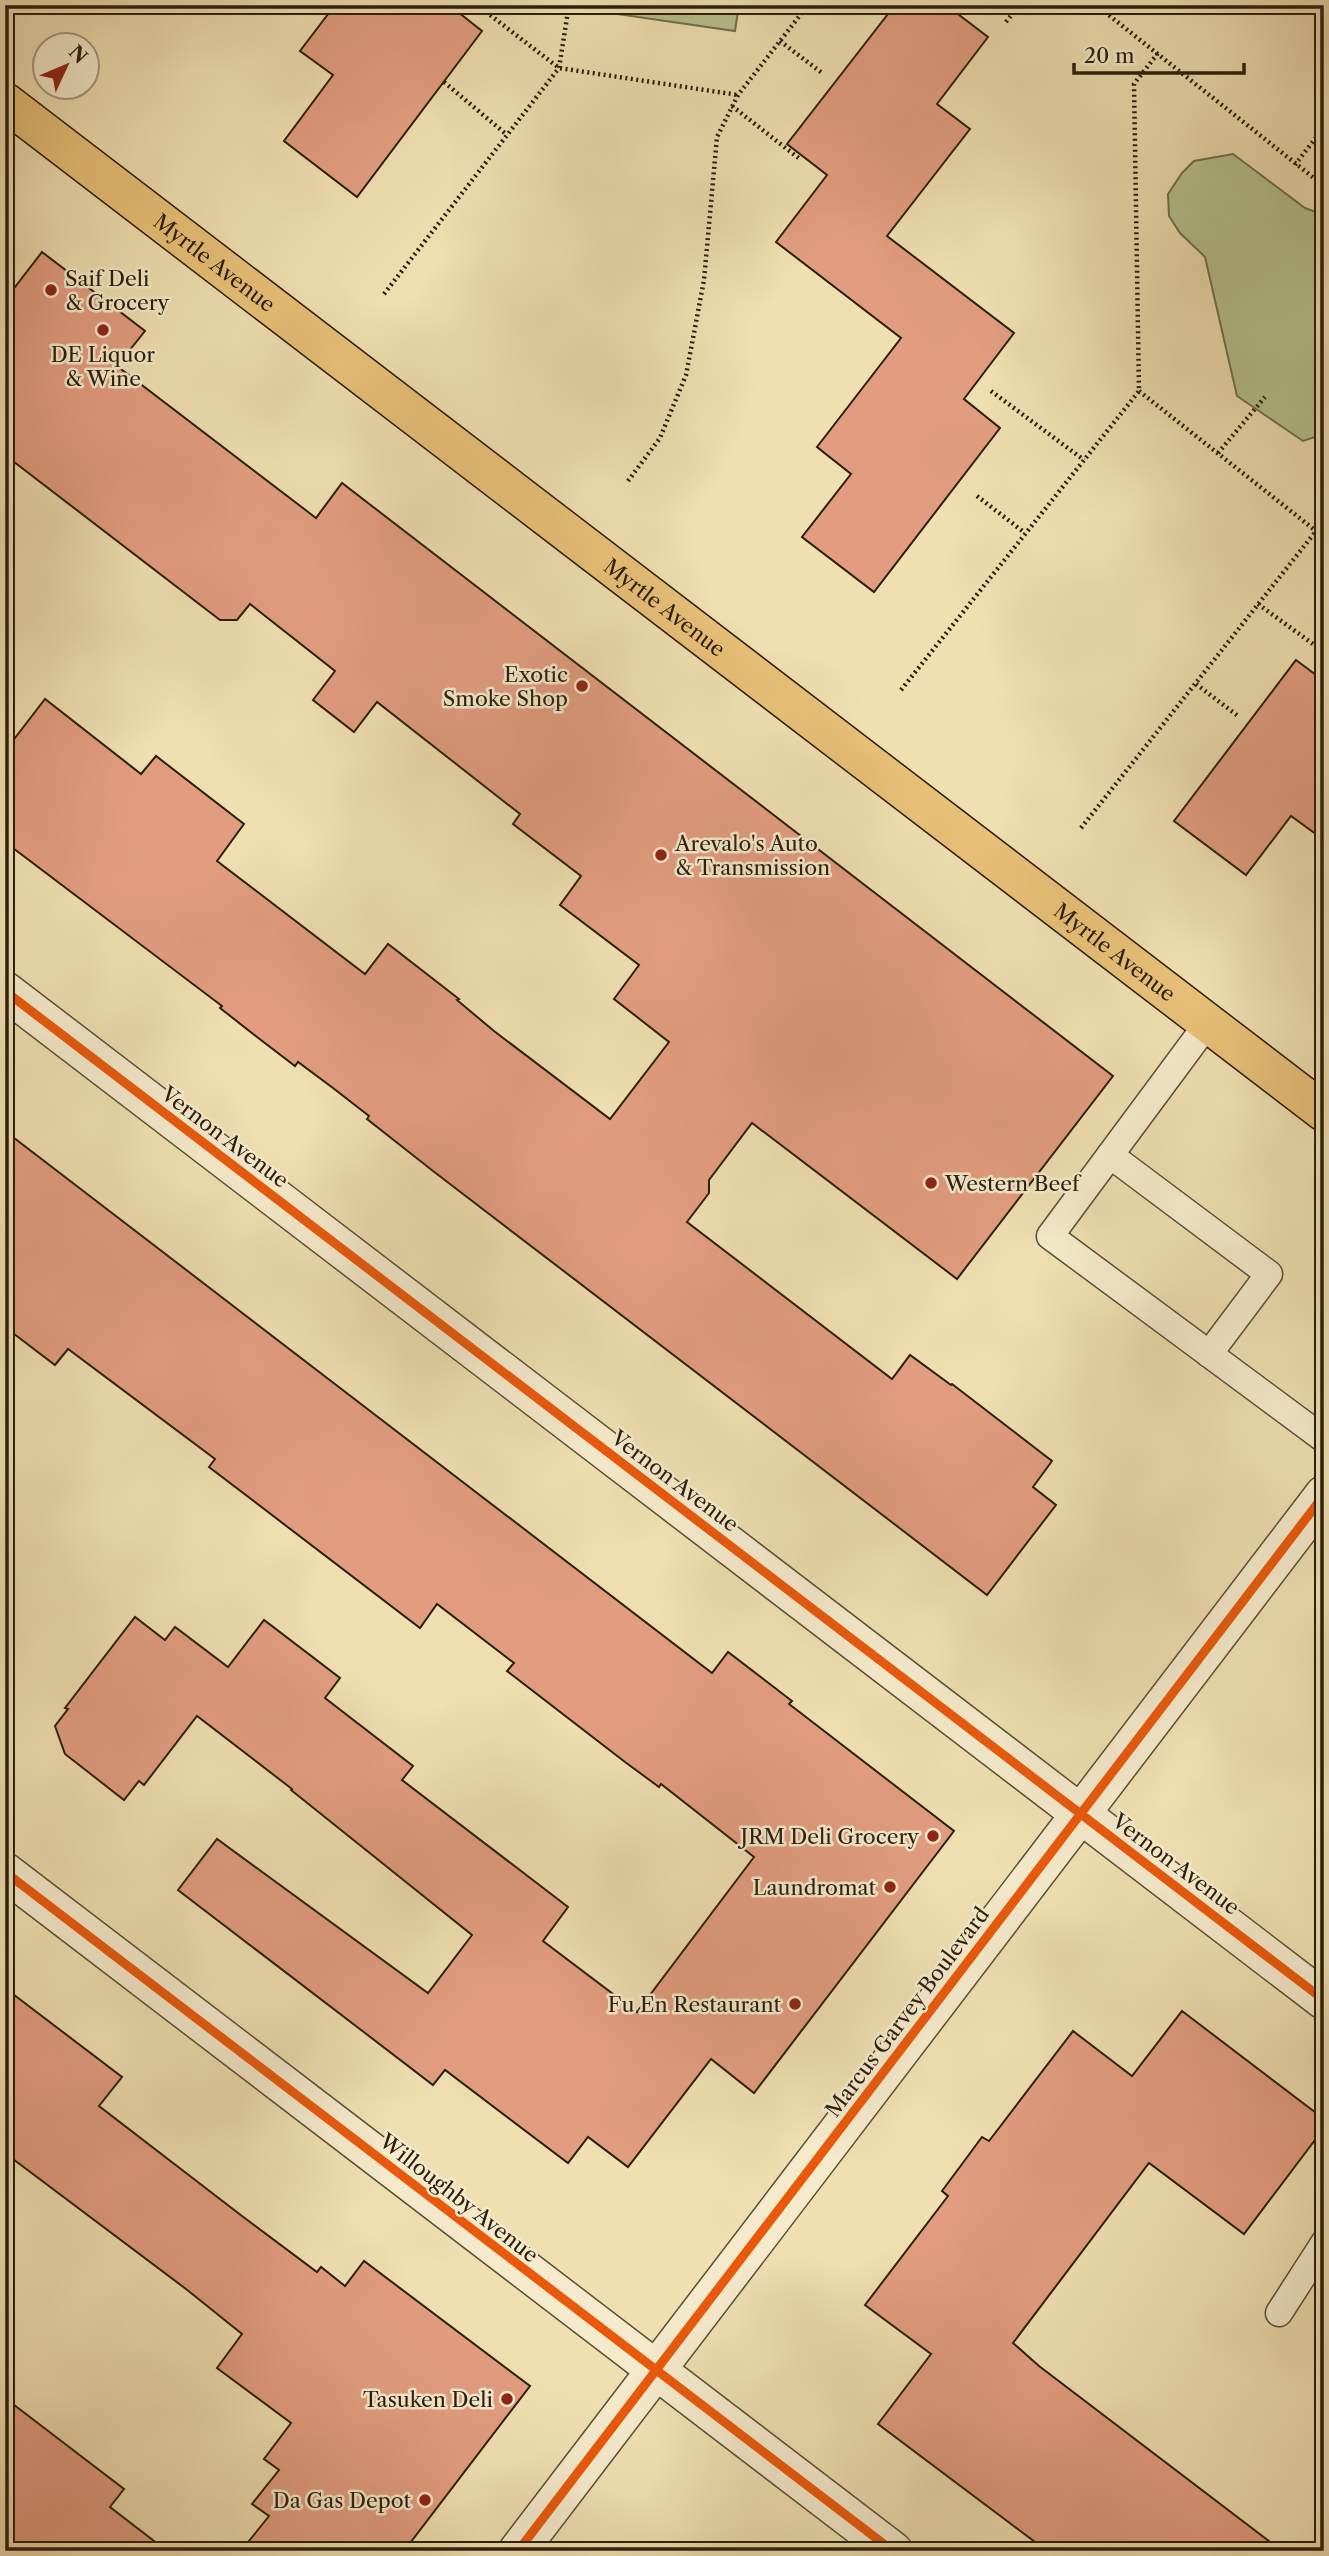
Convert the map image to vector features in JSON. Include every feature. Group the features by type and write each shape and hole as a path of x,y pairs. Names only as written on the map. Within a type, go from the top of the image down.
{"main road":[{"name":"Myrtle Avenue","path":"5,102 1324,1112"}],"street":[{"name":"Vernon Avenue","path":"5,991 1324,2000"},
{"name":"Marcus Garvey Boulevard","path":"517,2551 1324,1495"},
{"name":"Willoughby Avenue","path":"5,1872 893,2551"}],"lane":[{"path":"1208,1023 1050,1236 1324,1439"},
{"path":"1110,1156 1269,1274 1209,1354"},
{"path":"1279,2313 1324,2243"}],"path":[{"path":"477,5 559,68 738,95"},
{"path":"384,294 559,68 569,5"},
{"path":"628,481 660,438 686,375 704,279 717,137 738,95 807,5"},
{"path":"1006,22 1019,5"},
{"path":"1096,5 1324,186"},
{"path":"780,41 822,73"},
{"path":"901,690 1139,391 1135,84 1158,53"},
{"path":"444,82 507,135"},
{"path":"732,106 801,160"},
{"path":"1295,165 1324,127"},
{"path":"991,391 1084,460"},
{"path":"1139,391 1316,531"},
{"path":"1218,453 1265,397"},
{"path":"978,496 1025,533"},
{"path":"1081,828 1324,521"},
{"path":"1258,604 1324,652"},
{"path":"1196,684 1238,716"}],"green space":[{"path":"611,5 739,5 735,31 610,13"},
{"path":"1233,154 1305,208 1324,215 1324,434 1303,441 1237,396 1205,257 1180,233 1169,216 1168,194 1194,161"}],"building":[{"path":"335,5 449,5 482,31 357,197 284,141 333,75 300,51"},
{"path":"895,5 946,5 988,37 937,104 970,129 887,236 1014,333 964,399 1000,428 874,592 802,537 851,474 817,447 901,338 776,242 827,175 787,144"},
{"path":"42,252 145,331 117,366 316,518 342,483 1113,1076 957,1279 752,1123 709,1180 709,1193 687,1222 892,1379 910,1355 1052,1461 1033,1487 1056,1505 987,1595 433,1171 367,1119 369,1116 333,1088 298,1062 295,1066 220,1008 222,1006 5,842 5,751 45,699 141,774 156,756 244,824 217,861 365,974 388,944 459,999 457,1000 494,1031 610,1119 669,1042 614,999 639,965 560,905 581,876 513,824 520,814 377,702 354,732 313,700 335,671 250,604 237,620 220,620 5,455 5,300"},
{"path":"1296,660 1324,681 1324,840 1291,816 1246,875 1174,821"},
{"path":"5,1131 712,1673 728,1652 792,1701 789,1704 954,1831 754,2093 711,2059 628,2167 588,2137 568,2163 445,2070 433,2085 178,1890 217,1839 428,1993 472,1935 197,1716 144,1785 139,1781 124,1800 65,1754 55,1726 68,1709 65,1708 135,1617 165,1640 175,1627 228,1667 264,1620 340,1678 325,1698 413,1766 402,1780 568,1907 543,1941 637,2012 754,1857 661,1784 659,1787 507,1671 514,1663 437,1604 420,1628 209,1467 215,1459 68,1349 55,1365 5,1327"},
{"path":"5,1988 122,2077 99,2106 242,2216 317,2272 321,2267 345,2286 364,2261 530,2386 404,2551 241,2551 269,2516 252,2504 279,2470 264,2459 291,2423 217,2368 242,2334 5,2153"},
{"path":"1182,2011 1324,2119 1324,2128 1244,2234 1149,2163 1013,2343 1039,2366 1282,2551 1047,2551 878,2424 931,2354 865,2305 948,2196 942,2191 982,2137 989,2141 1073,2031 1132,2076"},
{"path":"5,2398 124,2489 110,2507 167,2551 5,2551"}],"cycle path":[{"path":"5,991 1324,2000"},
{"path":"518,2551 1324,1495"},
{"path":"5,1872 893,2551"}],"place":[{"name":"Saif Deli & Grocery","path":"51,290"},
{"name":"DE Liquor & Wine","path":"103,330"},
{"name":"Exotic Smoke Shop","path":"582,686"},
{"name":"Arevalo's Auto & Transmission","path":"661,855"},
{"name":"Western Beef","path":"931,1183"},
{"name":"JRM Deli Grocery","path":"933,1836"},
{"name":"Laundromat","path":"890,1887"},
{"name":"Fu En Restaurant","path":"795,2004"},
{"name":"Tasuken Deli","path":"507,2399"},
{"name":"Da Gas Depot","path":"425,2500"}]}
